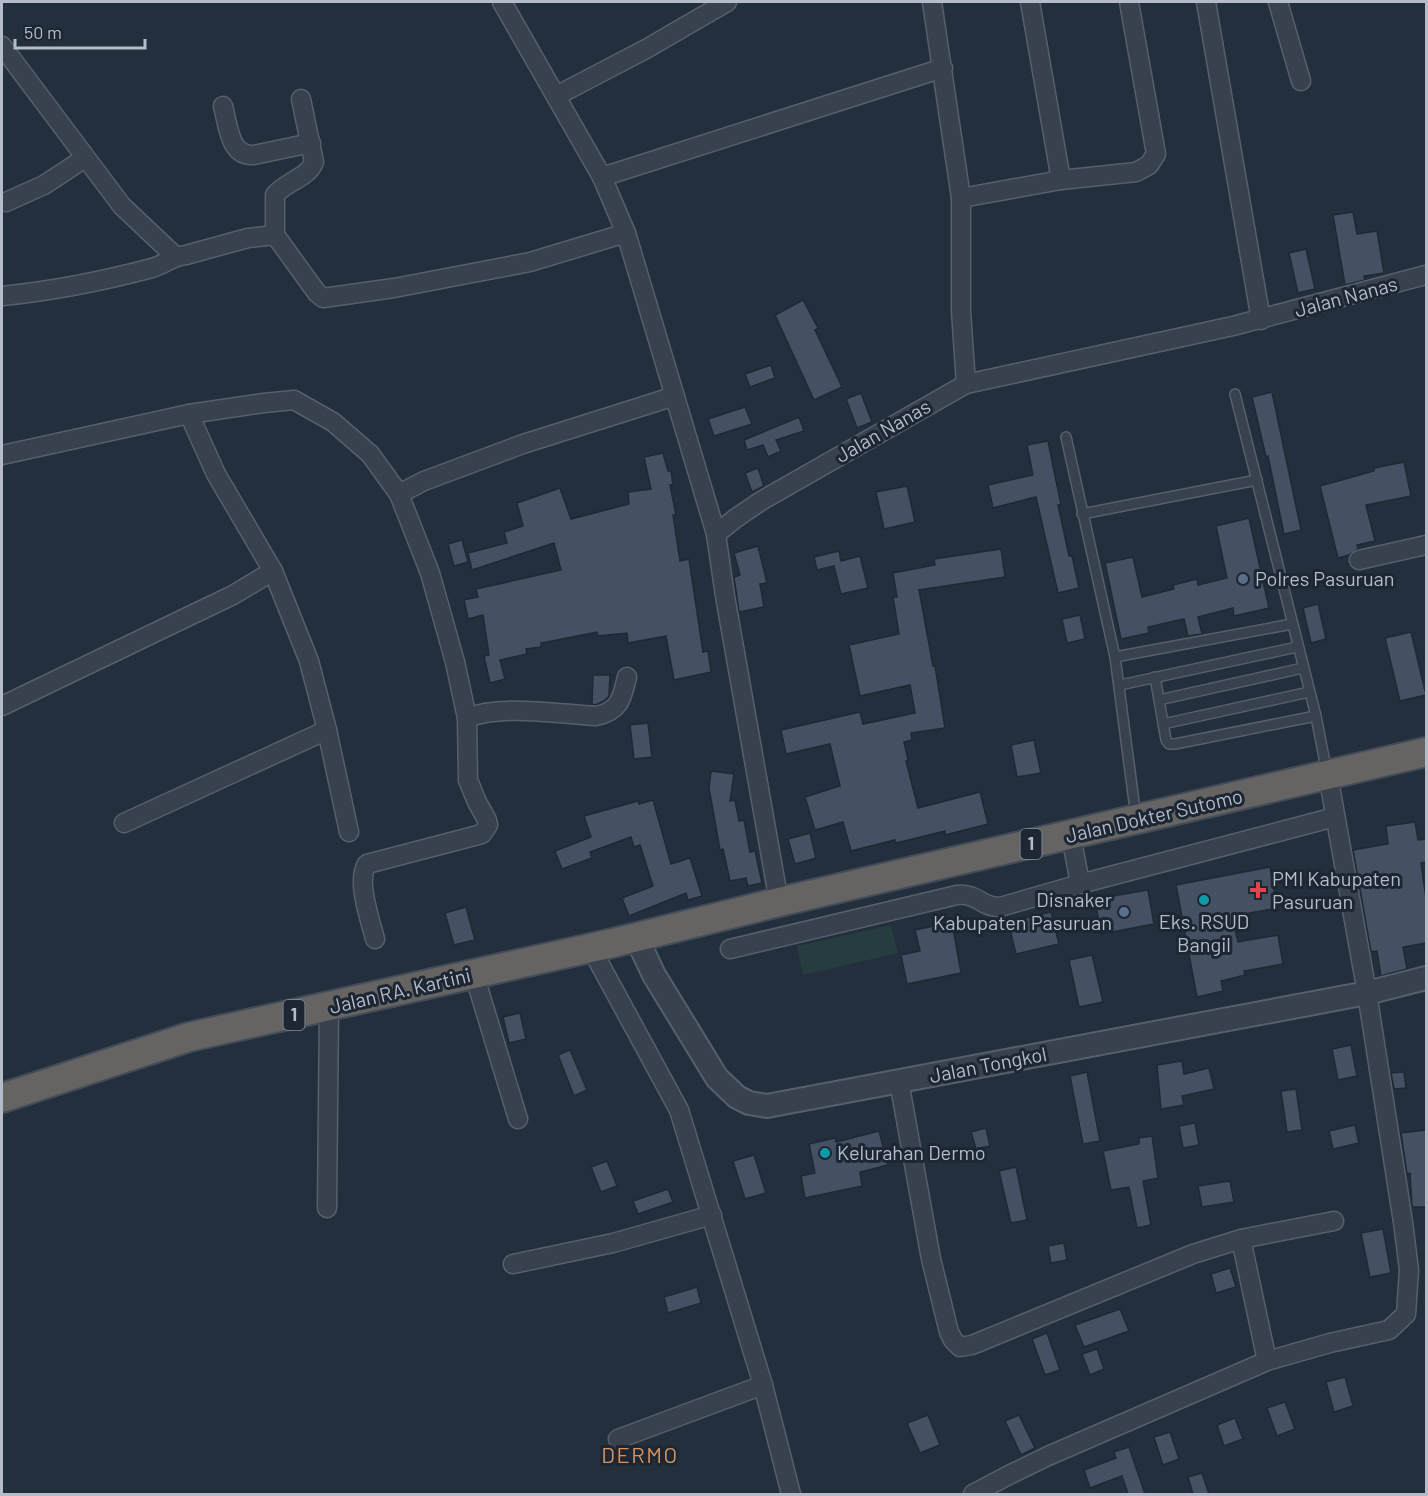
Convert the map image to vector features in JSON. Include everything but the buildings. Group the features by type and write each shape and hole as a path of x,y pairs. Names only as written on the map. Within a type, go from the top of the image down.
{"highway":[{"name":"Jalan Dokter Sutomo","path":"612,943 1426,752"},
{"name":"Jalan RA. Kartini","path":"2,1098 189,1037 612,943"}],"street":[{"path":"502,2 602,177 626,233 716,534 779,902"},
{"path":"556,96 646,49 727,2"},
{"path":"932,2 961,198 962,312 966,384"},
{"path":"1030,2 1061,180"},
{"path":"961,198 1061,180 1136,172 1149,165 1156,154 1129,2"},
{"path":"1206,2 1261,320"},
{"path":"1278,2 1301,81"},
{"path":"2,46 77,164 122,206 167,260"},
{"path":"602,177 943,68"},
{"path":"301,99 315,156 312,167 275,195 275,235 323,298 394,288 530,262 626,233"},
{"path":"223,106 234,146 238,152 248,156 311,143"},
{"path":"6,202 44,185 77,164"},
{"path":"2,296 98,281 248,238 275,235"},
{"name":"Jalan Nanas","path":"716,534 761,501 966,384 1261,320 1426,275"},
{"path":"403,492 523,444 675,396"},
{"path":"2,455 189,414 294,400 333,422 358,442 403,492 430,573 455,662 475,715 468,780 487,820 482,834 367,864 363,870 362,882 375,939"},
{"path":"189,414 216,474 273,571 309,661 327,730 349,832"},
{"path":"1359,560 1426,545"},
{"path":"2,706 233,595 273,571"},
{"path":"475,715 503,711 596,717 615,708 622,698 627,677"},
{"path":"124,823 327,730"},
{"path":"973,1494 1048,1456 1267,1360 1389,1330 1406,1314 1409,1270 1367,993 1328,775"},
{"path":"730,949 968,894 990,907 1000,907 1335,817"},
{"path":"1071,835 1080,884"},
{"path":"612,943 679,1110 763,1385 791,1494"},
{"name":"Jalan Tongkol","path":"612,943 654,975 717,1078 728,1090 749,1103 767,1106 1367,993 1426,978"},
{"path":"474,974 518,1119"},
{"path":"327,1208 329,1007"},
{"path":"898,1082 932,1259 949,1332 960,1347 972,1345 1193,1254 1241,1239 1334,1221"},
{"path":"513,1264 613,1243 711,1215"},
{"path":"1241,1239 1267,1360"},
{"path":"618,1439 763,1385"}],"lane":[{"path":"1235,394 1316,716 1328,775"},
{"path":"1066,437 1115,657 1136,819"},
{"path":"1082,514 1257,480"},
{"path":"1115,657 1292,624"},
{"path":"1120,685 1297,647"},
{"path":"1159,700 1303,668"},
{"path":"1155,677 1166,740 1169,744 1316,716"},
{"path":"1163,724 1309,692"}],"green space":[{"path":"891,925 898,953 803,975 797,946"}],"place":[{"name":"Polres Pasuruan","path":"1243,579"},
{"name":"PMI Kabupaten Pasuruan","path":"1258,890"},
{"name":"Eks. RSUD Bangil","path":"1204,900"},
{"name":"Disnaker Kabupaten Pasuruan","path":"1124,912"},
{"name":"Kelurahan Dermo","path":"825,1153"}],"district":[{"name":"DERMO","path":"640,1455"}]}
